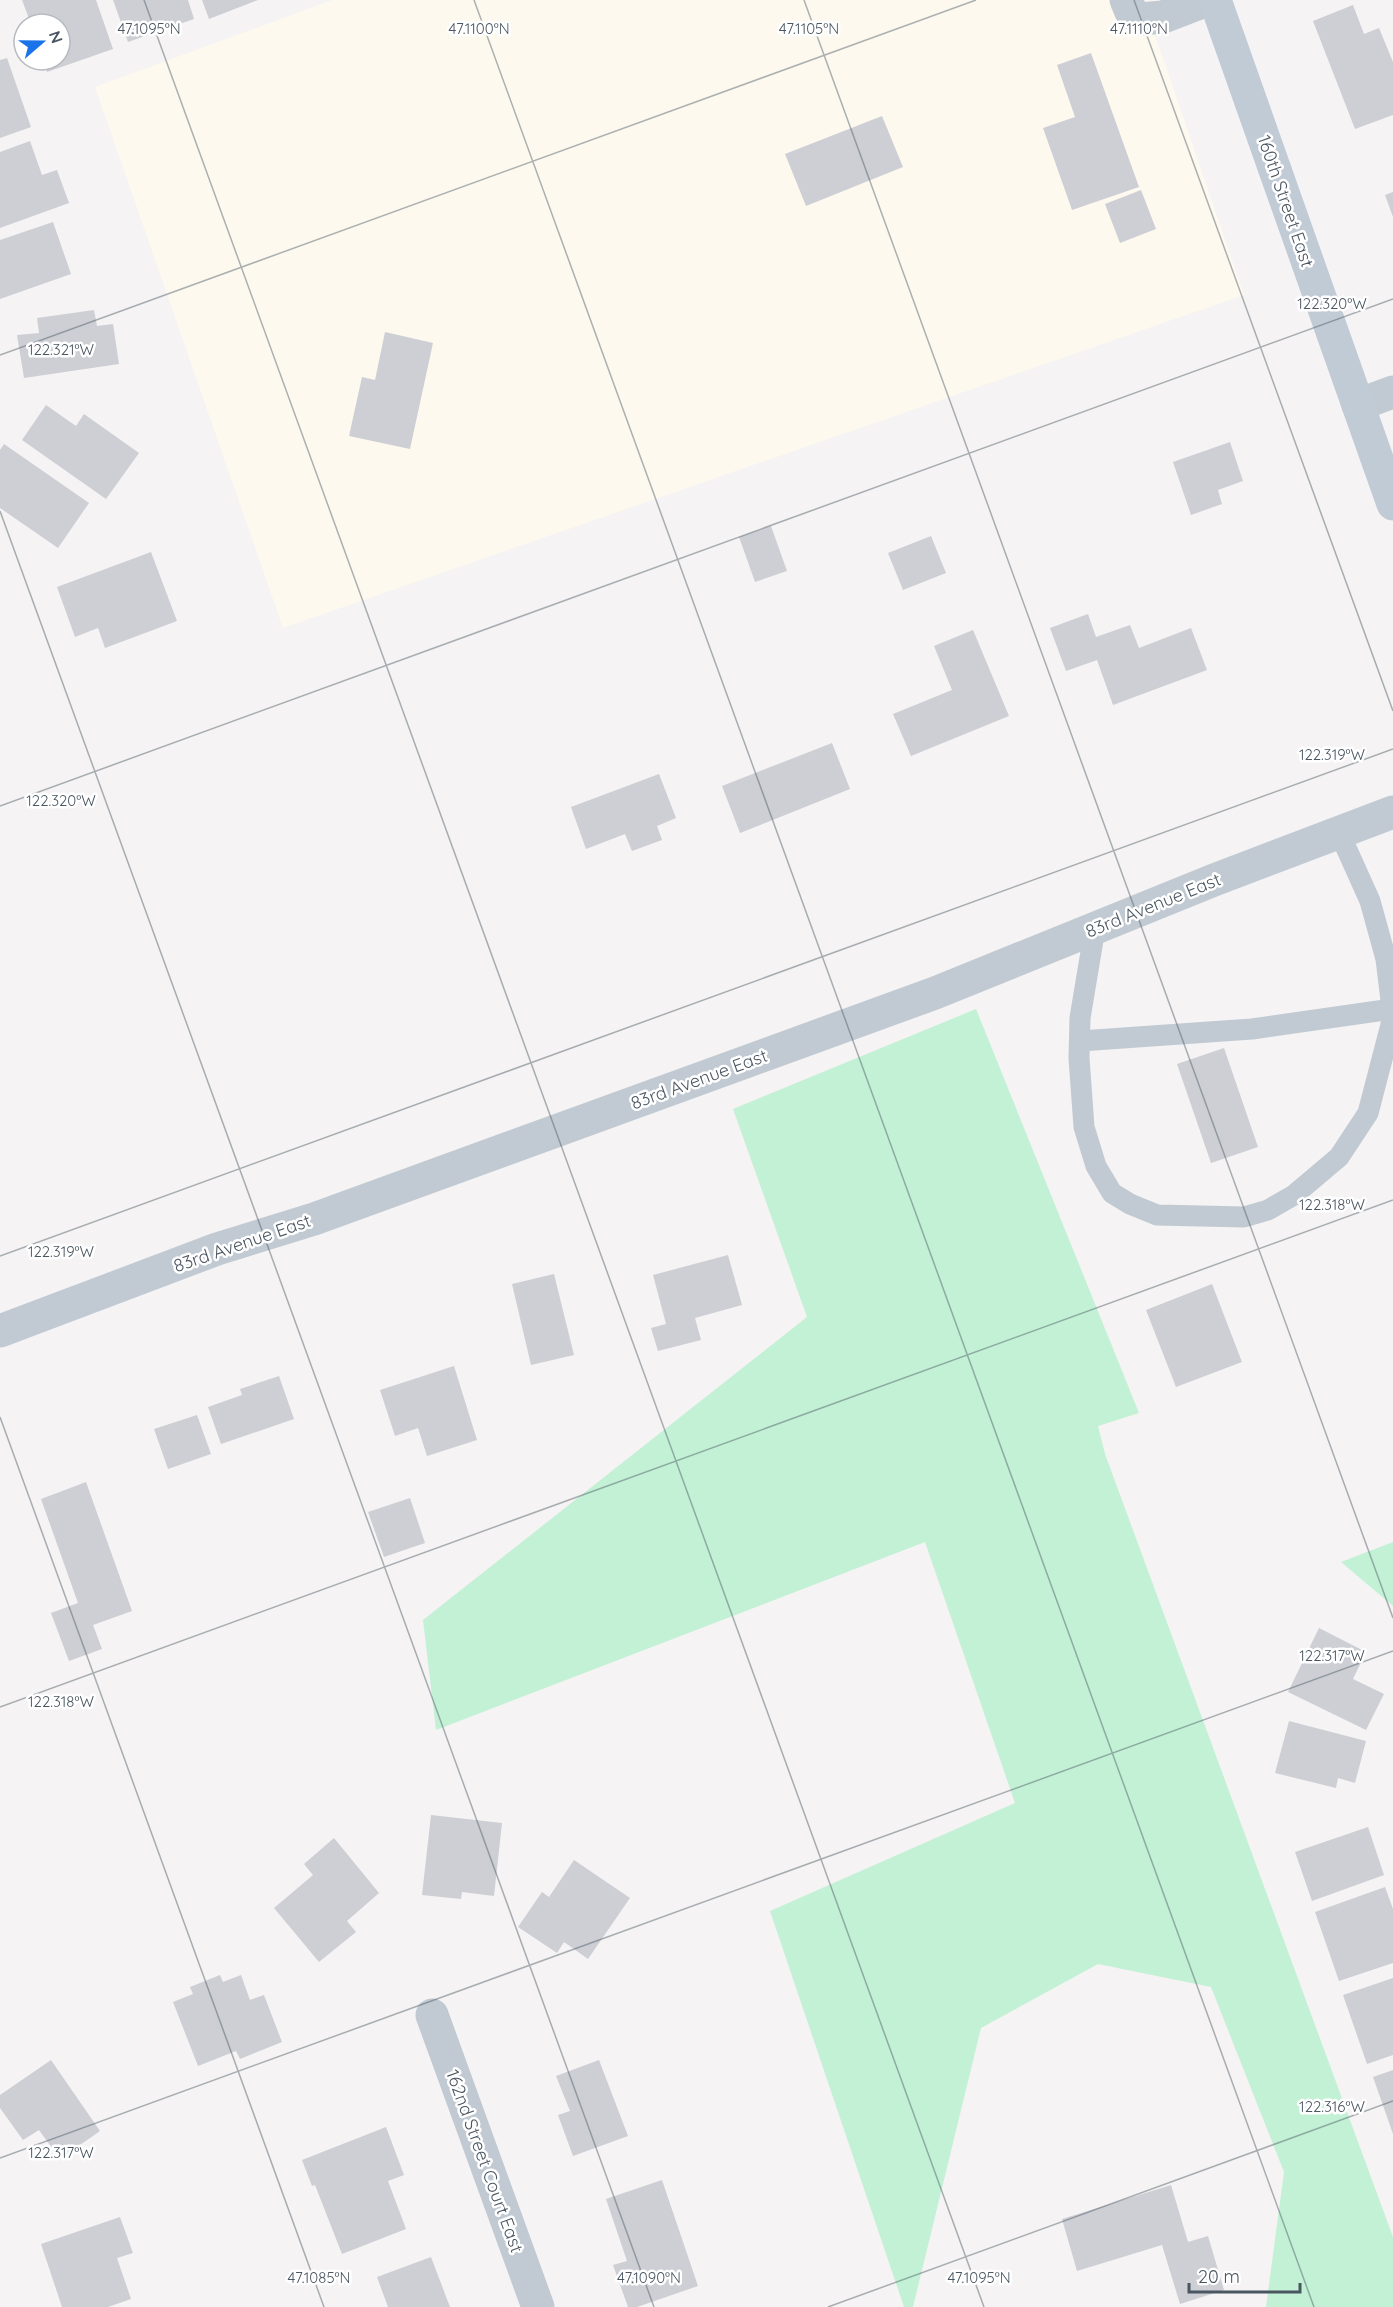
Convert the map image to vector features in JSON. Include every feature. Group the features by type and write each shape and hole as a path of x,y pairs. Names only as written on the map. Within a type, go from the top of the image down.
{"main road":[{"name":"160th Street East","path":"1215,0 1393,504"}],"street":[{"path":"1126,0 1131,12 1141,19 1163,17 1207,0"},
{"path":"1358,405 1393,393"},
{"name":"83rd Avenue East","path":"0,1331 217,1249 314,1219 935,993 1393,812"},
{"name":"162nd Street Court East","path":"432,2015 538,2307"}],"lane":[{"path":"1095,928 1080,1018 1084,1127 1096,1166 1112,1193 1156,1215 1244,1217 1268,1210 1294,1195 1339,1157 1368,1113 1393,1017 1386,959 1370,901 1340,832"},
{"path":"1080,1041 1252,1029 1392,1009"}],"shaded area":[{"path":"332,0 1143,0 1244,295 283,628 95,87"}],"green space":[{"path":"976,1009 1139,1413 1098,1426 1105,1454 1393,2237 1393,2307 1266,2307 1284,2172 1211,1987 1098,1964 981,2028 913,2307 904,2307 770,1911 1015,1803 925,1542 436,1730 423,1620 807,1317 733,1109"},
{"path":"1393,1542 1393,1606 1341,1562"}],"building":[{"path":"22,0 96,0 113,49 72,63 72,12 26,12"},
{"path":"113,0 188,0 194,19 128,42"},
{"path":"202,0 258,0 209,19"},
{"path":"1353,5 1364,34 1379,28 1393,62 1393,115 1355,129 1313,21"},
{"path":"1091,53 1139,187 1072,210 1043,128 1075,117 1057,65"},
{"path":"7,58 31,127 0,138 0,60"},
{"path":"882,116 903,167 806,206 785,154"},
{"path":"30,141 42,175 57,170 69,203 0,228 0,152"},
{"path":"1141,190 1156,229 1120,243 1105,204"},
{"path":"1393,192 1393,217 1385,195"},
{"path":"53,222 71,274 0,299 0,240"},
{"path":"94,310 97,326 113,324 119,364 24,378 17,335 39,333 37,318"},
{"path":"385,332 433,343 410,449 349,436 362,377 375,380"},
{"path":"46,405 76,426 84,414 139,453 106,499 22,440"},
{"path":"1230,442 1243,481 1218,490 1222,504 1191,515 1173,462"},
{"path":"4,444 89,503 58,548 0,508 0,450"},
{"path":"771,526 787,571 755,582 739,537"},
{"path":"931,536 946,573 903,590 888,553"},
{"path":"151,552 177,621 105,648 98,628 75,637 57,587"},
{"path":"1088,614 1096,637 1130,625 1139,648 1191,628 1207,670 1113,705 1097,660 1066,671 1050,628"},
{"path":"973,630 1009,716 911,756 893,714 952,690 934,646"},
{"path":"832,743 850,789 740,833 722,786"},
{"path":"659,774 676,818 657,826 662,840 632,851 625,834 586,849 571,807"},
{"path":"1224,1048 1258,1147 1211,1163 1177,1064"},
{"path":"728,1255 742,1305 695,1318 701,1340 658,1351 651,1328 666,1324 653,1275"},
{"path":"554,1274 574,1355 531,1365 512,1284"},
{"path":"1212,1284 1242,1362 1176,1387 1146,1310"},
{"path":"454,1366 477,1440 427,1456 418,1428 395,1436 380,1390"},
{"path":"279,1376 294,1419 221,1444 208,1407 242,1395 240,1389"},
{"path":"197,1415 211,1454 168,1469 154,1429"},
{"path":"86,1482 132,1611 93,1625 102,1649 69,1661 51,1613 78,1603 41,1499"},
{"path":"410,1498 425,1543 384,1557 368,1512"},
{"path":"1319,1628 1366,1652 1353,1679 1384,1694 1366,1730 1288,1692"},
{"path":"1289,1721 1366,1741 1355,1783 1338,1778 1336,1788 1275,1773"},
{"path":"431,1815 502,1823 494,1896 462,1892 461,1899 422,1895"},
{"path":"1368,1827 1384,1875 1312,1901 1295,1852"},
{"path":"334,1838 379,1893 347,1921 356,1932 319,1962 274,1908 313,1875 304,1864"},
{"path":"574,1860 630,1898 588,1959 564,1942 557,1953 518,1927 542,1892 549,1897"},
{"path":"1385,1887 1393,1909 1393,1963 1339,1981 1315,1912"},
{"path":"220,1975 223,1982 241,1975 250,2000 264,1995 282,2042 240,2059 236,2051 198,2066 173,2002 193,1994 190,1987"},
{"path":"1393,1978 1393,2055 1367,2064 1343,1995"},
{"path":"51,2060 100,2131 60,2159 39,2130 23,2140 0,2108 0,2095"},
{"path":"599,2060 628,2136 573,2156 558,2115 570,2111 556,2076"},
{"path":"1393,2070 1393,2134 1373,2077"},
{"path":"386,2127 404,2175 388,2181 406,2229 342,2254 315,2185 312,2186 302,2160"},
{"path":"662,2180 698,2286 637,2307 628,2307 613,2265 627,2261 606,2199"},
{"path":"1171,2185 1188,2242 1208,2236 1224,2290 1180,2304 1162,2245 1077,2271 1062,2219"},
{"path":"120,2217 133,2253 117,2258 131,2299 108,2307 62,2307 41,2244"},
{"path":"431,2257 450,2307 388,2307 377,2277"}]}
